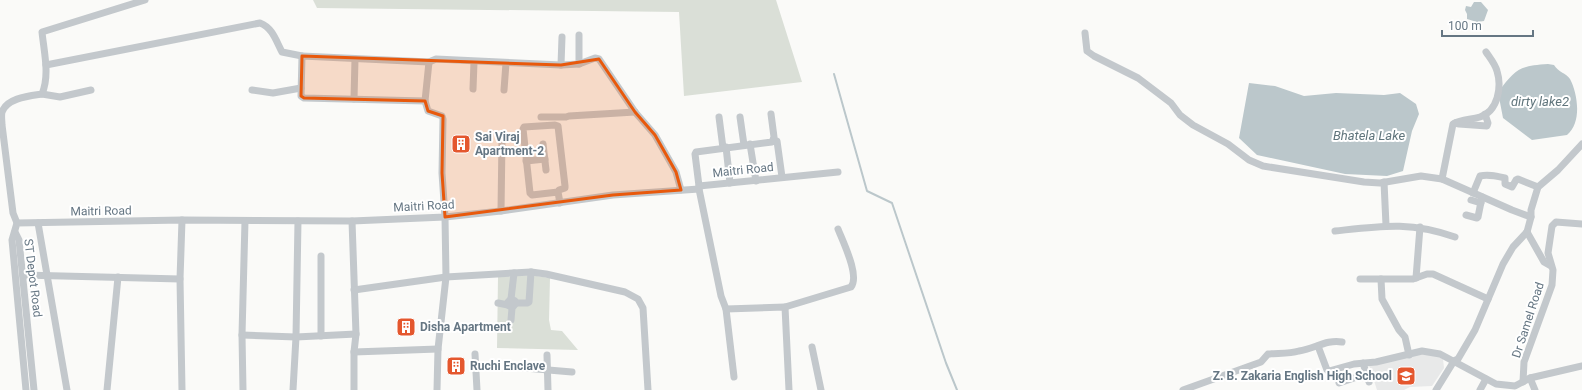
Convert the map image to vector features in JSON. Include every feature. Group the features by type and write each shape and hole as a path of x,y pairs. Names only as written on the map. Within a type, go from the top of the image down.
{"street":[{"path":"42,94 44,89 46,65 42,32 146,0"},
{"path":"46,65 260,23 267,26 272,31 282,52 302,56 429,62 436,59 561,65 579,64 595,58 599,59 635,112 655,135 676,172 681,190"},
{"path":"1085,33 1087,51 1138,78 1171,103 1180,115 1193,125 1228,144 1249,160 1263,166 1364,182 1384,182 1421,176 1442,179 1472,196 1531,217"},
{"path":"579,64 580,35"},
{"path":"561,65 562,36"},
{"path":"1442,179 1451,128 1458,121 1480,117 1495,105 1498,82 1496,67 1486,52"},
{"path":"302,56 301,96 304,98 354,98 425,101"},
{"path":"354,98 355,59"},
{"path":"429,62 425,101 428,112 442,116 443,119 442,173 445,217 446,277 438,349 437,390"},
{"path":"473,89 474,62"},
{"path":"504,90 506,63"},
{"path":"252,90 273,93 301,88"},
{"path":"14,232 16,223 11,198 2,125 2,113 6,104 42,94 60,97 91,90"},
{"path":"542,117 566,117 635,112"},
{"path":"771,114 774,140 777,141 782,177"},
{"path":"1455,123 1487,126 1488,123 1485,114"},
{"path":"740,117 756,181"},
{"path":"719,118 730,183"},
{"path":"558,126 565,186 565,188 559,190 558,192 532,195 530,193 524,127 558,126"},
{"path":"501,211 502,140"},
{"path":"734,377 726,310 721,296 699,187 695,154 696,152 772,142 774,140"},
{"path":"542,144 546,170"},
{"path":"1436,390 1454,361 1458,359 1475,330 1503,264 1513,247 1528,232 1531,210 1538,187 1558,170 1582,144"},
{"path":"526,161 544,159"},
{"name":"Maitri Road","path":"16,223 182,220 352,221 445,217 501,211 613,195 681,190 782,177 838,172"},
{"path":"1472,196 1480,176 1482,175 1492,175 1505,178 1504,184 1511,187 1518,179 1538,187"},
{"path":"1384,182 1386,225"},
{"path":"558,192 560,203"},
{"path":"1466,215 1477,218 1482,200"},
{"path":"182,220 180,279 182,390"},
{"path":"243,390 242,335 245,221"},
{"path":"293,390 296,337 298,221"},
{"path":"352,221 356,334 354,352 354,390"},
{"name":"Dr Samel Road","path":"1523,382 1524,362 1552,285 1553,270 1548,253 1552,226 1556,222 1582,224"},
{"path":"38,223 67,390"},
{"path":"1335,231 1386,225 1420,227 1439,231 1455,237"},
{"path":"1416,278 1420,227"},
{"path":"726,310 785,306 851,287 853,284 854,272 838,229"},
{"name":"ST Depot Road","path":"14,232 19,240 34,390"},
{"name":"ST Depot Road","path":"14,232 12,240 26,390"},
{"path":"1528,232 1544,262 1551,266"},
{"path":"321,256 321,336"},
{"path":"354,290 446,277 531,272 625,292 638,299 644,308 648,390"},
{"path":"498,303 527,304 529,302 531,272"},
{"path":"511,320 514,273"},
{"path":"1360,279 1416,278 1427,274 1433,274 1488,299"},
{"path":"23,275 180,279"},
{"path":"107,390 118,277"},
{"path":"1381,278 1382,299 1399,330 1405,337 1409,355"},
{"path":"785,306 789,390"},
{"path":"242,335 296,337 356,334"},
{"path":"1183,390 1261,362 1268,354 1298,352 1325,343 1336,341 1342,342"},
{"path":"1318,346 1327,370 1409,355 1422,351 1432,352 1454,361 1496,384 1515,386 1530,378 1582,366"},
{"path":"812,347 821,390"},
{"path":"354,352 438,349"},
{"path":"475,354 477,390"},
{"path":"547,355 548,390"},
{"path":"1363,363 1369,382"},
{"path":"513,367 572,372"},
{"path":"1339,383 1366,374"},
{"path":"1530,378 1535,390"},
{"path":"1480,390 1486,379"}],"highlighted area":[{"path":"302,56 561,65 599,59 635,112 655,135 676,172 681,190 613,195 445,217 442,173 443,116 428,111 425,101 304,98 301,96"}],"shaded area":[{"path":"313,0 776,0 802,82 684,96 679,12 317,8"},
{"path":"530,275 550,278 549,320 551,330 562,331 578,350 497,348 498,277"},
{"name":"Z. B. Zakaria English High School","path":"1431,353 1443,359 1444,368 1432,386 1410,387 1404,390 1377,390 1369,365 1414,355"}],"water":[{"path":"1474,2 1481,2 1488,10 1484,21 1477,22 1467,19 1465,10 1466,6 1471,7"},
{"name":"dirty lake2","path":"1548,64 1554,65 1570,79 1577,100 1577,116 1572,130 1567,135 1532,140 1503,118 1498,92 1509,78 1518,70 1530,66"},
{"name":"Bhatela Lake","path":"1249,83 1275,86 1304,96 1336,93 1384,95 1400,93 1416,104 1419,114 1412,131 1403,171 1387,176 1345,174 1257,155 1239,138"}],"waterway":[{"path":"834,74 867,191 892,203 946,363 957,390"}],"place":[{"name":"Sai Viraj Apartment-2","path":"461,144"},
{"name":"Disha Apartment","path":"406,327"},
{"name":"Ruchi Enclave","path":"456,366"},
{"name":"Z. B. Zakaria English High School","path":"1406,376"}]}
